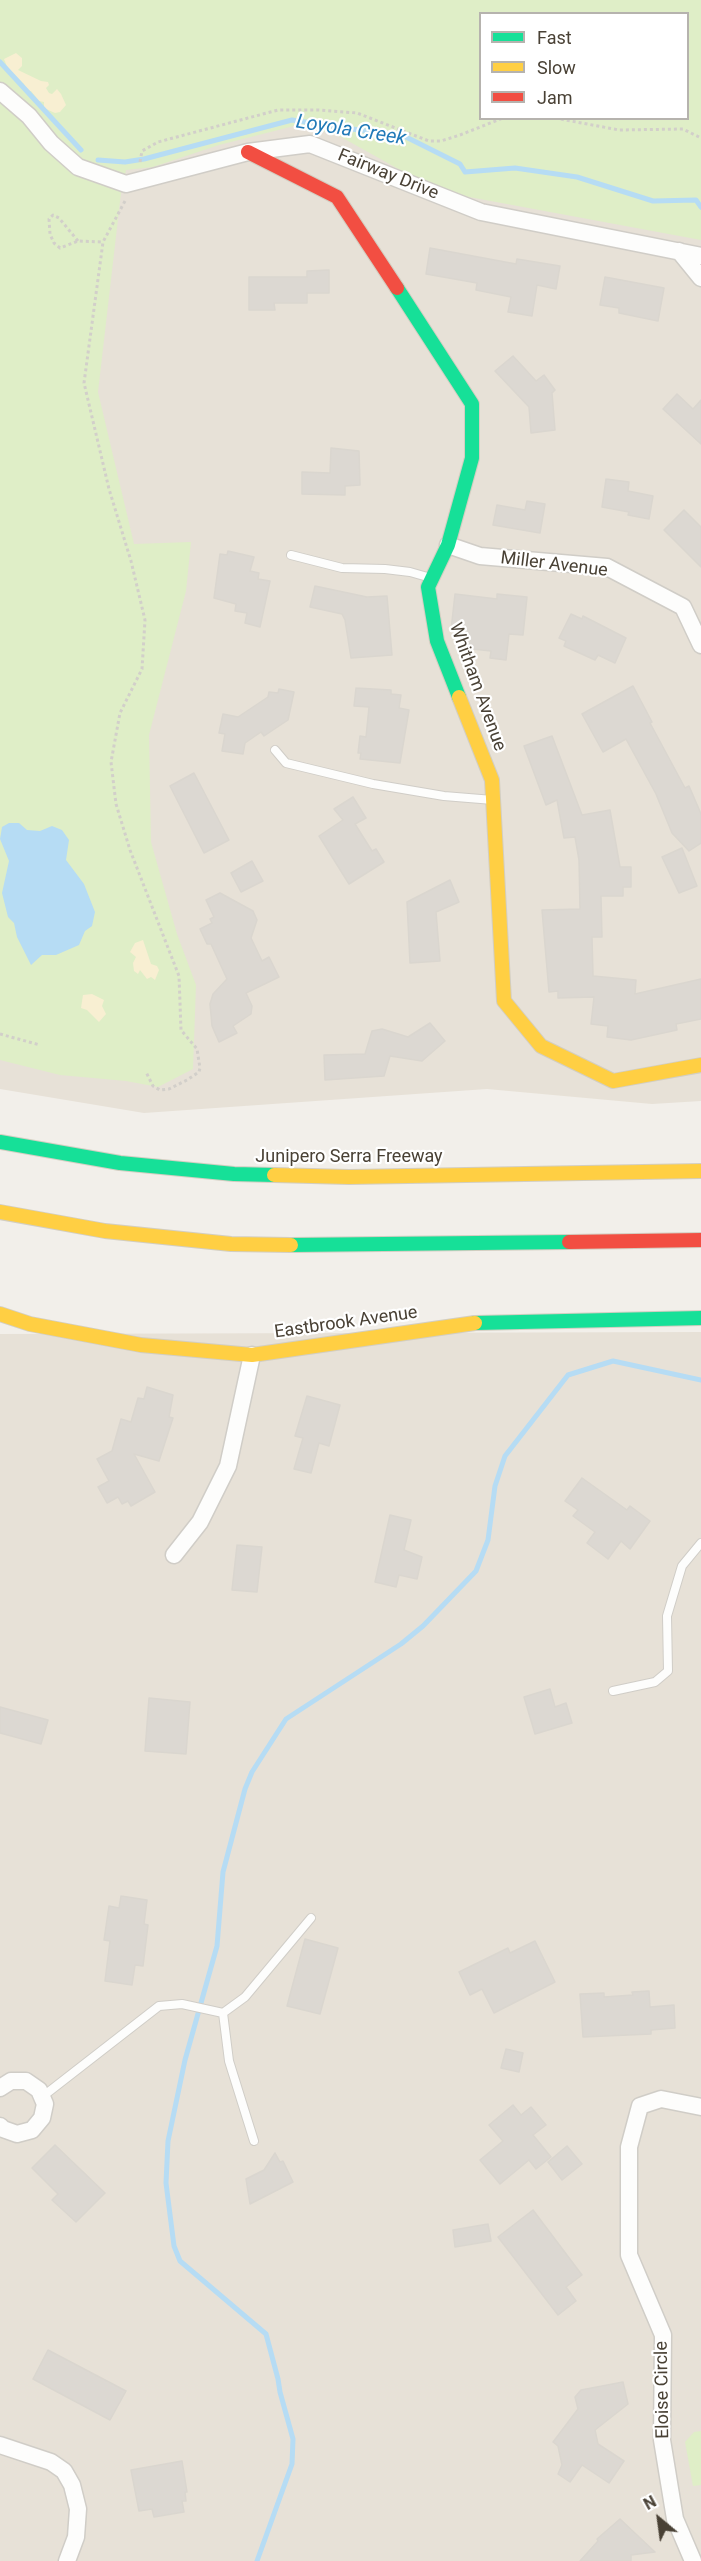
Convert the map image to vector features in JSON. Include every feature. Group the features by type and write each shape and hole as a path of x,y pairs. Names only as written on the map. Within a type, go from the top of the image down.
{"main road":[{"name":"Whitham Avenue","path":"248,152 337,197 472,405 472,458 448,546 428,587 437,641 492,780 504,1001 541,1047 613,1081 701,1065"},
{"name":"Junipero Serra Freeway","path":"0,1142 120,1163 234,1174 349,1177 701,1171"},
{"path":"0,1212 105,1231 231,1244 354,1246 701,1240"},
{"name":"Eastbrook Avenue","path":"0,1314 30,1323 141,1345 252,1355 485,1322 701,1318"}],"street":[{"name":"Fairway Drive","path":"0,91 29,116 51,143 78,166 126,184 248,152 310,144 481,212 701,256"},
{"path":"680,251 701,278"},
{"name":"Miller Avenue","path":"448,546 480,556 607,567 683,608 701,645"},
{"path":"174,1555 200,1522 228,1466 252,1355"},
{"path":"0,2088 11,2081 26,2081 39,2090 45,2104 42,2118 32,2130 17,2134 0,2126"},
{"name":"Eloise Circle","path":"693,2561 675,2519 662,2440 663,2335 629,2255 629,2147 640,2106 661,2099 701,2107"},
{"path":"0,2445 51,2462 64,2470 72,2484 78,2509 76,2537 67,2561"}],"lane":[{"path":"291,555 342,568 385,569 410,572 431,578"},
{"path":"275,750 286,763 373,784 444,796 493,800"},
{"path":"613,1690 655,1682 668,1671 667,1616 682,1566 701,1542"},
{"path":"42,2097 159,2006 182,2004 224,2013 245,1997 311,1918"},
{"path":"224,2013 229,2061 254,2141"}],"path":[{"path":"140,158 142,151 158,142 278,110 357,113 429,141 441,141 498,120"},
{"path":"566,120 619,130 683,129 701,138"},
{"path":"78,242 59,218 53,215 49,219 50,234 54,243 60,248 78,242 103,243 84,383 109,489 131,561 145,620 141,669 120,713 111,762 113,786 130,850 179,976 181,1029 197,1050 200,1068 199,1072 170,1089 153,1086 146,1072"},
{"path":"0,1034 40,1045"}],"shaded area":[{"path":"0,0 701,0 701,1101 652,1104 487,1089 144,1113 0,1089"},
{"path":"701,1332 701,2561 0,2561 0,1334"}],"green space":[{"path":"0,0 701,0 701,240 453,194 411,176 341,137 316,129 294,126 219,145 153,167 126,170 121,193 98,392 134,544 191,542 186,591 149,735 151,842 177,934 196,985 193,1069 158,1087 126,1081 60,1075 0,1060"},
{"path":"701,2431 701,2485 693,2486 685,2442 694,2432"}],"sand":[{"path":"16,53 22,58 22,66 18,70 48,82 49,85 46,88 49,93 52,94 57,89 61,94 66,105 60,112 55,113 44,108 44,102 39,101 31,91 27,91 24,84 8,69 4,59"},
{"path":"143,940 151,964 157,966 159,970 155,980 151,977 147,979 140,970 138,974 134,971 133,963 136,957 130,952 135,943"},
{"path":"92,994 104,1000 102,1006 106,1014 99,1022 87,1010 81,1008 83,995"}],"water":[{"path":"9,823 19,823 27,830 40,831 52,826 62,830 69,840 66,860 84,884 95,912 92,926 85,931 79,945 56,955 42,955 31,965 17,937 14,923 8,917 2,893 9,861 0,839 2,827"}],"building":[{"path":"430,248 516,264 517,259 560,266 556,289 537,285 532,316 508,312 511,297 476,290 477,283 426,274"},
{"path":"329,270 329,293 307,293 307,303 274,303 275,310 249,310 249,277 307,277 307,271"},
{"path":"605,277 664,288 658,321 619,313 619,308 600,305"},
{"path":"513,356 536,381 544,375 555,390 552,393 555,430 531,433 529,407 495,371"},
{"path":"677,394 693,409 701,400 701,444 663,409"},
{"path":"331,448 359,451 360,485 345,486 345,495 302,494 302,472 330,473"},
{"path":"606,479 629,482 628,491 653,496 649,519 628,515 629,512 602,507"},
{"path":"527,501 545,504 540,533 493,525 497,505 525,510"},
{"path":"684,510 701,527 701,567 664,530"},
{"path":"228,551 254,557 250,571 259,573 258,579 270,581 260,627 245,623 247,613 235,611 236,604 214,598 220,554 227,555"},
{"path":"315,586 367,597 387,596 392,655 351,658 342,614 310,607"},
{"path":"455,594 497,599 497,594 527,597 523,635 509,634 506,660 490,658 491,651 463,648 465,631 451,630"},
{"path":"571,614 582,619 583,616 626,638 615,663 598,655 595,660 564,646 566,641 559,638"},
{"path":"633,686 685,788 689,786 701,814 701,843 689,851 672,833 656,794 626,739 603,752 582,714"},
{"path":"356,688 391,690 391,694 401,695 399,708 409,710 400,763 360,759 361,753 358,753 360,736 366,737 369,707 354,706"},
{"path":"279,689 294,692 288,720 264,736 261,732 245,743 243,754 222,751 225,734 219,733 223,714 238,717 268,697 269,692 278,693"},
{"path":"552,736 582,815 610,810 620,867 631,867 631,887 623,887 623,896 601,896 602,937 592,937 593,976 636,980 635,994 701,979 701,1019 676,1024 677,1030 631,1040 607,1037 608,1026 591,1024 594,997 558,998 558,991 549,992 542,910 580,909 579,860 575,837 564,838 557,800 546,805 524,746"},
{"path":"194,773 229,840 204,853 170,786"},
{"path":"353,797 366,818 355,824 372,851 376,849 384,862 349,884 319,836 343,820 334,809"},
{"path":"682,848 697,886 679,893 662,857"},
{"path":"252,861 263,881 241,892 231,873"},
{"path":"450,880 459,902 436,912 440,961 410,963 407,902"},
{"path":"220,893 253,911 257,920 251,938 262,961 269,957 279,977 246,993 252,1006 251,1014 233,1026 237,1033 219,1042 212,1026 210,1004 213,994 227,979 211,944 207,944 200,929 212,923 210,919 214,917 206,900"},
{"path":"430,1023 445,1041 422,1061 390,1056 384,1076 325,1080 324,1055 365,1054 372,1031 382,1029 408,1037"},
{"path":"147,1387 173,1395 169,1417 173,1418 159,1461 134,1454 155,1492 131,1506 128,1501 122,1504 118,1497 107,1503 98,1487 109,1481 97,1459 112,1451 121,1419 131,1422 138,1398 144,1399"},
{"path":"307,1396 340,1405 329,1446 319,1443 311,1473 294,1469 303,1438 295,1436"},
{"path":"582,1478 627,1510 630,1506 650,1521 630,1549 621,1541 608,1559 587,1543 595,1532 573,1516 578,1510 565,1501"},
{"path":"390,1515 411,1520 404,1550 422,1557 417,1579 399,1575 396,1587 375,1582"},
{"path":"237,1545 262,1547 257,1592 232,1590"},
{"path":"550,1689 555,1707 566,1703 572,1723 535,1734 524,1697"},
{"path":"149,1698 190,1702 186,1754 145,1751"},
{"path":"0,1707 48,1720 41,1744 0,1733"},
{"path":"121,1896 147,1900 144,1924 148,1925 143,1966 135,1965 132,1985 105,1981 110,1941 104,1940 109,1906 119,1908"},
{"path":"305,1939 338,1948 320,2014 287,2006"},
{"path":"535,1941 555,1982 494,2013 482,1989 470,1995 459,1972 508,1948 510,1953"},
{"path":"649,1991 650,2007 674,2005 675,2028 651,2030 651,2034 583,2037 580,1994 604,1993 604,1997 633,1995 632,1992"},
{"path":"506,2049 523,2053 519,2072 501,2068"},
{"path":"513,2105 521,2115 531,2107 546,2125 533,2135 551,2157 536,2169 529,2160 500,2184 480,2160 503,2141 489,2125"},
{"path":"55,2145 105,2193 76,2222 52,2200 58,2194 32,2168"},
{"path":"567,2146 582,2164 562,2180 548,2162"},
{"path":"275,2153 280,2162 283,2161 293,2182 250,2204 246,2179 264,2170"},
{"path":"533,2210 582,2275 566,2287 576,2301 558,2315 498,2237"},
{"path":"488,2224 491,2241 455,2247 453,2230"},
{"path":"48,2350 126,2391 110,2420 33,2379"},
{"path":"623,2382 628,2404 595,2430 598,2444 624,2461 609,2483 582,2465 570,2482 558,2474 562,2465 558,2446 553,2442 578,2409 575,2397 581,2390"},
{"path":"182,2461 187,2492 185,2492 186,2501 182,2501 184,2512 154,2517 152,2509 139,2511 131,2470"},
{"path":"620,2519 655,2552 631,2555 631,2561 580,2561 598,2541 597,2539"}],"waterway":[{"name":"Loyola Creek","path":"0,62 81,150"},
{"name":"Loyola Creek","path":"98,160 125,162 144,159 292,120 406,137 460,164 465,172 515,168 577,177 653,201 696,200 701,207"},
{"path":"257,2561 292,2464 293,2439 266,2334 180,2261 174,2246 166,2183 168,2141 185,2060 217,1946 223,1872 245,1789 252,1772 286,1719 401,1644 423,1626 476,1571 488,1540 495,1486 505,1456 568,1375 613,1361 701,1380"}],"traffic: fast":[{"path":"397,288 472,404 472,458 448,545 428,587 437,641 459,697"},
{"path":"0,1142 120,1163 234,1174 274,1175"},
{"path":"291,1245 569,1242"},
{"path":"475,1323 701,1318"}],"traffic: slow":[{"path":"459,697 492,780 504,1001 541,1046 613,1081 701,1065"},
{"path":"274,1175 349,1177 701,1171"},
{"path":"0,1212 105,1231 231,1244 291,1245"},
{"path":"0,1314 30,1324 141,1345 252,1355 475,1323"}],"traffic: jam":[{"path":"248,152 337,197 397,288"},
{"path":"569,1242 701,1240"}]}
